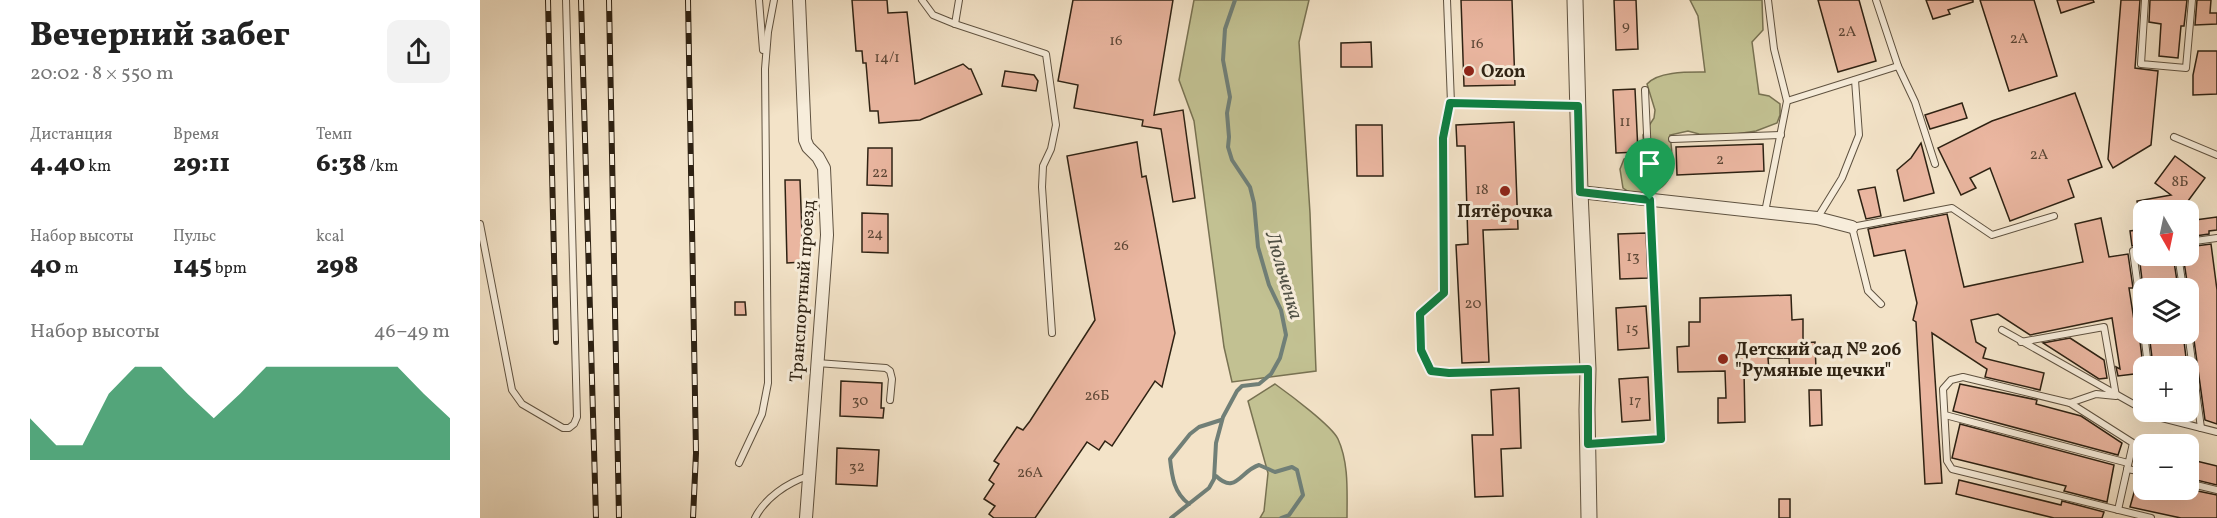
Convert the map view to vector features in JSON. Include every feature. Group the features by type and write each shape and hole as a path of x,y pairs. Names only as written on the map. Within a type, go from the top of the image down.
{"street":[{"name":"Транспортный проезд","path":"798,0 805,140 808,147 822,162 826,180 826,256 816,363 806,518"},
{"path":"1575,0 1588,369 1589,518"},
{"path":"1580,192 1817,218 1852,227"}],"lane":[{"path":"480,224 512,390 522,404 563,428 569,428 577,417 566,0"},
{"path":"739,463 762,414 768,383 765,69 759,0"},
{"path":"765,69 768,32 774,0"},
{"path":"922,0 933,15 1046,54 1056,125 1051,149 1043,166 1042,187 1052,333"},
{"path":"955,24 959,0"},
{"path":"1447,0 1450,103 1443,138 1444,293 1420,314 1421,350 1431,371 1461,373 1588,369"},
{"path":"1765,212 1787,101 1774,49 1768,0"},
{"path":"1876,0 1898,66 1915,102 1935,164"},
{"path":"2145,0 2141,64 2186,68 2192,0"},
{"path":"1787,101 1898,66"},
{"path":"1817,218 1842,178 1859,135 1855,80"},
{"path":"1588,444 1661,439 1645,90"},
{"path":"1450,103 1578,106"},
{"path":"1672,140 1780,135"},
{"path":"2174,137 2217,154"},
{"path":"1881,304 1868,291 1852,227 1952,208 1992,235 2054,216"},
{"path":"2199,240 2217,238"},
{"path":"2021,342 2104,327 2116,396"},
{"path":"2002,330 2133,405"},
{"path":"2190,344 2201,428"},
{"path":"816,363 886,368 890,371 892,379 890,400"},
{"path":"2118,510 2133,443 2070,404 1963,377 1951,380 1944,389 1947,461 1952,469 2118,510 2151,518"},
{"path":"2070,404 2096,394 2116,396"},
{"path":"1945,415 2133,468"},
{"path":"2182,422 2217,432"},
{"path":"755,518 778,491 808,476"},
{"path":"2199,486 2217,490"}],"shaded area":[{"path":"1194,0 1309,0 1299,42 1310,213 1316,371 1232,382 1224,347 1194,121 1179,80"},
{"path":"1690,0 1762,0 1763,30 1752,42 1759,94 1769,96 1780,104 1780,115 1777,123 1756,131 1729,135 1699,134 1688,131 1670,135 1671,172 1664,185 1646,193 1631,192 1623,188 1620,169 1624,159 1642,152 1643,135 1654,118 1655,110 1647,84 1666,74 1705,72 1698,16"},
{"path":"1275,384 1300,402 1338,439 1346,468 1347,518 1260,518 1264,511 1268,473 1248,401"}],"building":[{"path":"852,0 887,0 888,13 907,12 915,84 963,64 971,69 982,94 920,120 879,123 878,111 870,111 866,63 863,63 862,51 856,51"},
{"path":"1073,0 1173,0 1154,115 1183,110 1195,198 1173,202 1161,129 1142,126 1143,120 1074,108 1078,85 1058,81"},
{"path":"1461,0 1512,0 1515,85 1464,86"},
{"path":"1614,0 1636,0 1638,49 1616,50"},
{"path":"1818,0 1859,0 1876,61 1838,72"},
{"path":"1926,0 1973,0 1973,2 1948,10 1950,14 1933,19"},
{"path":"1980,0 2034,0 2057,76 2009,91"},
{"path":"2057,0 2093,0 2094,2 2061,13"},
{"path":"2121,0 2140,0 2135,68 2158,71 2151,145 2113,168 2108,159"},
{"path":"2150,0 2187,0 2184,26 2181,26 2178,58 2159,56 2161,24 2149,22"},
{"path":"2197,0 2211,0 2210,13 2217,13 2217,24 2195,25"},
{"path":"1371,42 1372,67 1341,67 1341,43"},
{"path":"2198,51 2217,51 2217,94 2193,95 2193,75"},
{"path":"1005,71 1034,75 1038,81 1036,91 1002,86"},
{"path":"1635,89 1638,152 1616,153 1613,90"},
{"path":"2075,93 2102,167 2068,180 2074,197 2010,221 1990,168 1970,178 1976,188 1961,195 1938,148 1992,121"},
{"path":"1962,103 1967,118 1930,129 1925,115"},
{"path":"1514,122 1518,229 1483,230 1489,362 1462,363 1456,245 1468,244 1465,146 1457,146 1456,125"},
{"path":"1356,125 1382,125 1383,176 1357,176"},
{"path":"1137,142 1142,177 1146,176 1175,333 1162,387 1155,381 1112,446 1105,441 1099,450 1087,442 1035,518 994,518 989,514 995,506 984,499 994,484 989,480 999,464 994,461 1017,427 1023,430 1030,421 1095,320 1067,156"},
{"path":"1921,143 1934,193 1904,201 1897,170 1911,158"},
{"path":"1763,144 1764,171 1677,175 1676,147"},
{"path":"868,148 892,148 892,186 867,185"},
{"path":"2175,156 2205,178 2189,200 2143,200 2171,195 2155,183"},
{"path":"785,180 800,180 803,262 787,263"},
{"path":"1875,187 1881,216 1866,219 1858,190"},
{"path":"862,213 888,214 888,253 862,252"},
{"path":"1947,214 1964,287 2083,262 2075,224 2101,218 2109,257 2128,254 2133,288 2129,288 2133,314 2133,344 2140,344 2142,356 2133,356 2133,374 2118,376 2116,367 2120,369 2112,318 2030,335 1998,314 1971,320 1976,342 1986,348 1983,358 2044,373 2040,390 1985,377 1987,369 1932,333 1942,483 1925,484 1916,322 1913,320 1917,303 1905,250 1874,256 1868,229"},
{"path":"2217,217 2217,230 2199,235 2199,219"},
{"path":"2130,231 2133,231 2133,246 2132,246"},
{"path":"1646,233 1648,278 1620,279 1618,234"},
{"path":"2211,244 2217,290 2217,424 2205,420 2199,376 2199,356 2196,356 2195,344 2199,344 2199,278 2186,278 2185,266 2199,266 2199,246"},
{"path":"2140,266 2175,266 2176,278 2142,278"},
{"name":"Детский сад № 206 \"Румяные щечки\"","path":"1791,295 1792,320 1803,319 1803,343 1815,342 1816,370 1790,371 1789,358 1768,358 1769,370 1744,371 1745,422 1718,423 1718,398 1726,398 1725,371 1678,372 1677,347 1689,346 1689,322 1700,322 1700,298"},
{"path":"735,302 745,302 746,315 735,315"},
{"path":"1646,306 1649,348 1618,350 1616,308"},
{"path":"2070,338 2104,360 2107,378 2099,379 2043,343"},
{"path":"2150,344 2184,344 2186,356 2152,356"},
{"path":"1648,377 1650,420 1622,422 1619,379"},
{"path":"841,381 882,383 883,418 840,416"},
{"path":"1960,384 2037,400 2036,404 2081,416 2122,443 2118,455 1953,411"},
{"path":"1519,388 1521,448 1501,449 1503,496 1475,497 1472,435 1493,435 1491,390"},
{"path":"1809,390 1821,390 1822,425 1810,426"},
{"path":"1960,424 2114,465 2107,502 2064,491 2066,486 1952,458"},
{"path":"837,448 879,450 877,486 836,484"},
{"path":"2199,462 2217,466 2217,485 2199,481"},
{"path":"1959,480 2061,505 2062,501 2104,512 2102,518 2054,518 1956,494"},
{"path":"2199,491 2217,495 2217,518 2181,518 2130,507 2133,496 2133,500 2199,500"},
{"path":"1779,499 1790,499 1790,518 1779,518"}],"waterway":[{"name":"Люльченка","path":"1171,518 1209,488 1214,479 1216,443 1223,417 1242,386 1259,384 1271,374 1280,358 1286,335 1281,310 1269,285 1258,247 1254,203 1250,187 1232,160 1228,147 1227,113 1230,97 1223,60 1225,29 1235,0"},
{"path":"1189,504 1177,490 1170,459 1190,434 1199,427 1221,420"},
{"path":"1216,476 1228,483 1238,480 1259,465 1275,472 1292,467 1297,470 1303,495 1289,515 1281,518"}],"railway":[{"path":"548,0 556,342"},
{"path":"581,0 596,518"},
{"path":"609,0 619,518"},
{"path":"688,0 696,453 693,518"}],"place":[{"name":"Ozon","path":"1469,71"},
{"name":"Пятёрочка","path":"1505,191"},
{"name":"Детский сад № 206 \"Румяные щечки\"","path":"1723,359"}],"route":[{"path":"1450,103 1578,106 1580,192 1650,200 1661,439 1588,444 1588,369 1449,373 1431,371 1421,350 1420,314 1444,293 1443,138 1450,103"}]}
